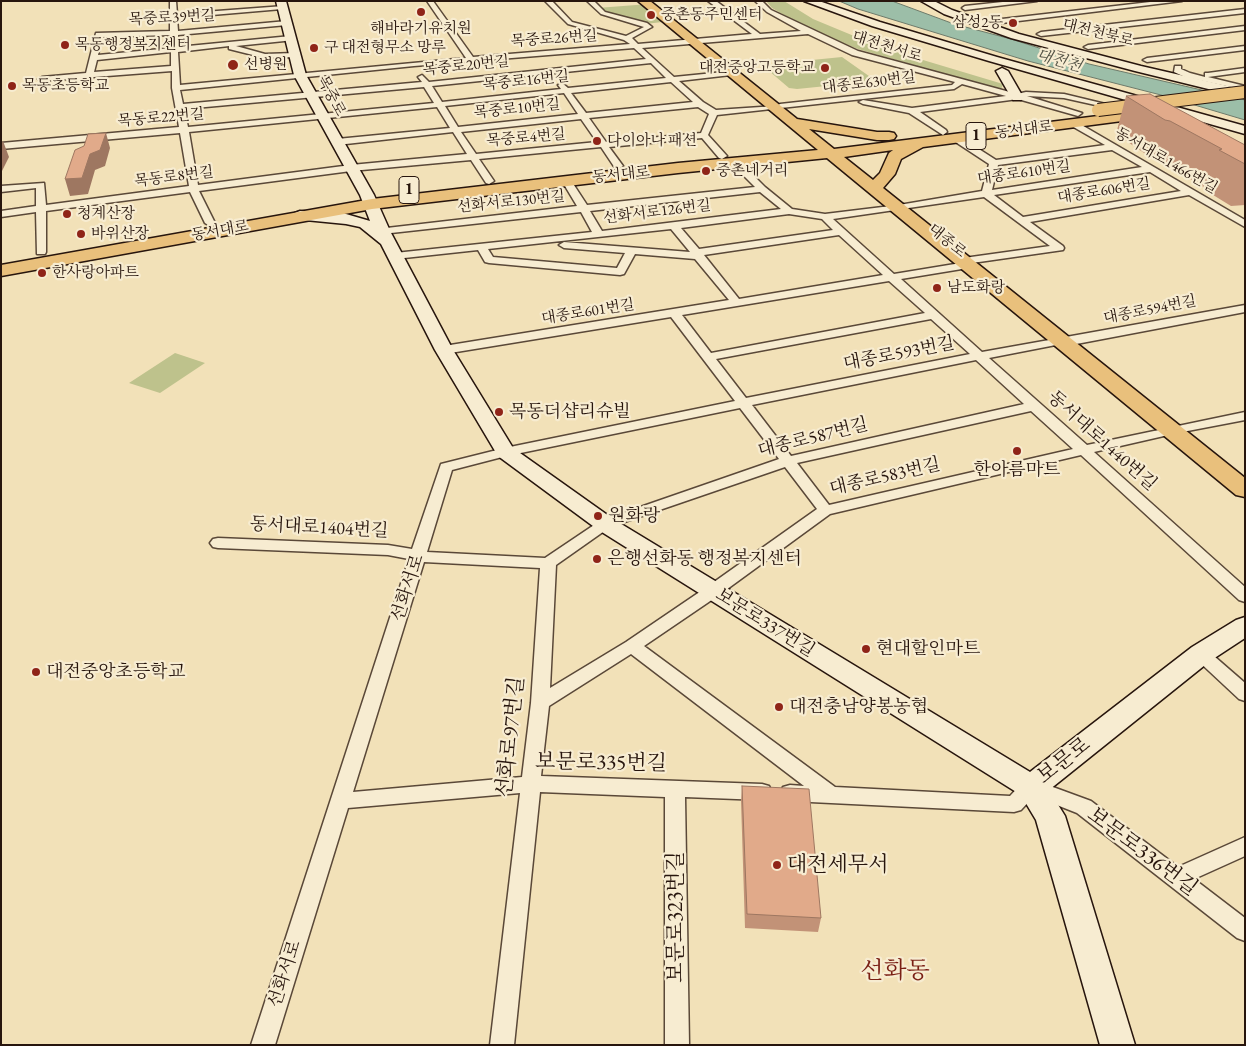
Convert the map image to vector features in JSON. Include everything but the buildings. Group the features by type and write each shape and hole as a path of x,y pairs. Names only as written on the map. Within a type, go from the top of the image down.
{"main road":[{"name":"대종로","path":"643,1 697,42 1176,429 1245,481"},
{"name":"대종로","path":"650,1 731,73 800,123 829,149"},
{"name":"동서대로","path":"1,259 210,223 489,181 618,166 734,158 918,139 957,139 1076,118 1099,107 1245,93"},
{"name":"동서대로","path":"918,139 943,132 1076,118 1123,119 1245,101"},
{"path":"780,110 790,131 785,135"},
{"path":"800,123 877,136 918,139"},
{"path":"766,153 843,172 876,187 887,174 894,156 918,139"},
{"name":"동서대로","path":"1,271 300,216 370,199 567,181 766,153 829,149"},
{"name":"대종로","path":"1176,429 1245,490"}],"street":[{"path":"179,1 173,2 176,88 194,190 210,223"},
{"path":"430,1 471,60"},
{"path":"548,1 570,23 627,38 700,104 714,113 780,110"},
{"path":"590,1 603,13 648,26 627,38"},
{"path":"710,1 760,37"},
{"name":"대전천서로","path":"758,1 769,10 809,32 855,53 1017,97 1076,118"},
{"path":"809,1 876,24 993,59 1245,130"},
{"path":"926,1 948,12 1015,36 1183,80 1245,93"},
{"name":"대전천북로","path":"948,1 1019,28 1088,48 1245,82"},
{"path":"965,8 1034,1"},
{"path":"1002,22 1173,2 1180,3"},
{"name":"목중로","path":"174,16 282,4 300,75 370,199"},
{"path":"1071,5 1148,40"},
{"path":"1190,8 1243,30"},
{"path":"1041,34 1245,11"},
{"name":"목중로39번길","path":"89,75 99,35 175,35 287,23"},
{"path":"1019,28 1022,32 1031,35 1183,80"},
{"path":"1088,48 1243,30"},
{"name":"목중로26번길","path":"176,88 414,64 809,32"},
{"path":"175,35 217,41 236,49 265,56 295,55"},
{"path":"93,58 291,38"},
{"path":"1147,60 1245,48"},
{"path":"541,54 618,166"},
{"path":"993,59 1017,97 1026,94 1064,96 1099,107 1146,115"},
{"name":"목중로20번길","path":"180,107 312,96 653,61"},
{"path":"414,64 489,181"},
{"path":"42,79 176,68"},
{"path":"1178,68 1177,70 1188,75 1245,88"},
{"path":"1208,74 1245,70"},
{"path":"1002,71 1099,107"},
{"name":"목중로16번길","path":"324,117 731,73"},
{"name":"대종로630번길","path":"780,110 850,99 954,87 960,82"},
{"path":"176,88 224,93 242,101"},
{"name":"대전천서로","path":"912,111 1017,97"},
{"path":"850,99 912,111 943,132"},
{"name":"목중로10번길","path":"337,142 700,104"},
{"path":"714,113 704,135 734,158 762,189 789,211 825,217"},
{"name":"목동로22번길","path":"1,146 324,117"},
{"name":"동서대로1466번길","path":"1076,118 1112,147 1245,224"},
{"name":"목중로4번길","path":"351,168 704,135"},
{"path":"957,139 994,163 1112,147"},
{"path":"994,163 986,194 1022,220"},
{"name":"목동로8번길","path":"1,214 351,168"},
{"name":"대종로610번길","path":"825,217 1150,169"},
{"path":"567,181 599,234"},
{"path":"1,189 41,185 41,252"},
{"name":"선화서로130번길","path":"389,244 585,209 762,189"},
{"name":"대종로606번길","path":"1022,220 1190,192"},
{"path":"370,199 389,244 444,350 505,452"},
{"name":"선화서로126번길","path":"389,244 481,246 674,226 789,211"},
{"path":"300,216 346,219 365,224 389,244"},
{"name":"동서대로1440번길","path":"825,217 1245,596"},
{"name":"대종로601번길","path":"444,350 892,278 1059,248 1022,220"},
{"path":"674,226 737,303"},
{"path":"698,255 842,232"},
{"name":"선화서로126번길","path":"528,241 698,255"},
{"path":"481,246 489,260 620,272 632,250"},
{"name":"대종로594번길","path":"1066,341 1245,308"},
{"path":"674,313 825,510"},
{"path":"708,357 934,315"},
{"name":"대종로593번길","path":"505,452 980,356 1066,341"},
{"name":"대종로587번길","path":"548,562 605,524 788,461 1034,406"},
{"name":"대종로583번길","path":"540,703 632,646 714,591 825,510 1176,429 1245,416"},
{"name":"보문로337번길","path":"505,452 605,524 1031,787"},
{"name":"선화서로","path":"263,1045 446,467 505,452"},
{"name":"동서대로1404번길","path":"218,543 388,550 418,555"},
{"path":"418,555 433,558 548,562"},
{"name":"선화로97번길","path":"502,1045 540,703 548,562"},
{"name":"보문로","path":"1118,1045 1050,816 1031,787 1202,654 1245,626"},
{"path":"632,646 831,795"},
{"path":"1202,654 1245,694"},
{"name":"보문로335번길","path":"340,801 531,784 676,788 1014,804 1031,787"},
{"name":"보문로336번길","path":"1031,787 1084,807 1245,931"},
{"name":"보문로323번길","path":"676,788 676,1045"},
{"path":"1176,878 1245,846"}],"shaded area":[{"path":"766,1 784,1 813,19 883,48 1003,84 1001,90 858,49 808,29 772,8"},
{"path":"649,4 671,21 645,24 615,17 597,8"},
{"path":"842,57 876,81 797,89 789,88 762,65"},
{"path":"175,353 205,363 160,393 129,383"}],"water":[{"name":"대전천","path":"839,1 892,1 954,24 1011,39 1089,64 1245,100 1245,120 1161,95 1028,61 858,9"}],"place":[{"name":"해바라기유치원","path":"421,12"},
{"name":"중촌동주민센터","path":"651,15"},
{"name":"삼성2동","path":"1013,23"},
{"name":"목동행정복지센터","path":"65,45"},
{"name":"구 대전형무소 망루","path":"314,48"},
{"name":"선병원","path":"233,65"},
{"name":"대전중앙고등학교","path":"825,68"},
{"name":"목동초등학교","path":"12,86"},
{"name":"다이아나 패션","path":"597,141"},
{"name":"중촌네거리","path":"706,171"},
{"name":"청계산장","path":"67,214"},
{"name":"바위산장","path":"81,234"},
{"name":"한사랑아파트","path":"42,273"},
{"name":"남도화랑","path":"937,288"},
{"name":"목동더샵리슈빌","path":"499,412"},
{"name":"한아름마트","path":"1017,451"},
{"name":"원화랑","path":"598,516"},
{"name":"은행선화동 행정복지센터","path":"597,559"},
{"name":"현대할인마트","path":"866,649"},
{"name":"대전중앙초등학교","path":"36,672"},
{"name":"대전충남양봉농협","path":"779,707"},
{"name":"대전세무서","path":"777,865"}],"district":[{"name":"선화동","path":"895,971"}]}
